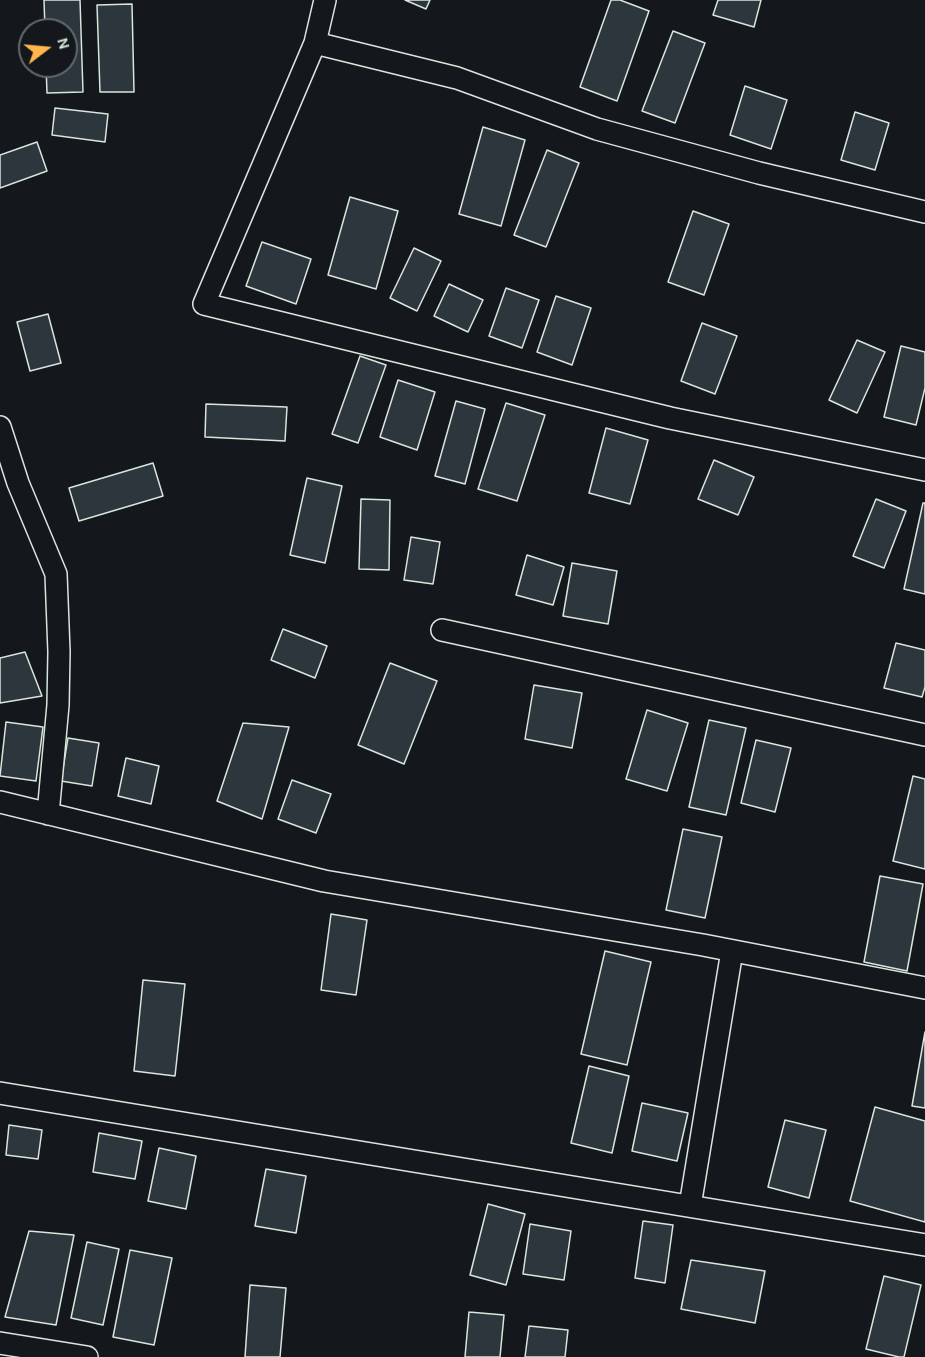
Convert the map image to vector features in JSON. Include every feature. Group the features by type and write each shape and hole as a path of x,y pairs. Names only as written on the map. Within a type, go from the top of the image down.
{"street":[{"path":"325,0 315,43 204,304 670,418 925,470"},
{"path":"315,43 457,78 608,132 759,173 925,212"},
{"path":"0,427 18,483 56,574 59,652 58,705 48,814"},
{"path":"442,630 925,735"},
{"path":"0,802 324,881 732,951 925,988"},
{"path":"690,1206 732,951"},
{"path":"0,1093 925,1245"},
{"path":"0,1343 87,1357"}],"building":[{"path":"44,0 80,0 83,92 47,93 46,78 78,78 78,18 45,18"},
{"path":"405,0 430,0 426,9"},
{"path":"611,0 620,0 649,11 617,101 580,87"},
{"path":"718,0 761,0 754,27 713,15"},
{"path":"132,4 134,92 100,92 97,5"},
{"path":"673,31 705,43 675,123 642,111"},
{"path":"745,86 787,100 771,149 730,135"},
{"path":"55,108 108,114 105,142 52,135"},
{"path":"855,112 889,123 875,170 841,160"},
{"path":"483,127 525,140 501,226 459,214"},
{"path":"37,142 47,171 0,188 0,155"},
{"path":"547,150 579,163 546,247 514,235"},
{"path":"350,197 398,211 376,289 328,275"},
{"path":"693,211 729,224 704,295 668,282"},
{"path":"262,242 311,259 296,304 246,286"},
{"path":"414,248 441,261 417,311 390,298"},
{"path":"449,284 483,300 468,332 434,316"},
{"path":"506,288 539,300 522,348 489,336"},
{"path":"556,296 591,308 572,365 537,352"},
{"path":"48,314 61,363 30,371 17,322"},
{"path":"702,323 737,336 715,394 681,381"},
{"path":"857,340 885,352 857,413 829,400"},
{"path":"901,346 925,352 925,388 916,425 884,417"},
{"path":"360,356 386,365 358,443 332,434"},
{"path":"398,380 435,392 417,450 380,437"},
{"path":"456,401 485,409 465,484 435,476"},
{"path":"506,403 545,415 517,501 478,489"},
{"path":"206,404 287,407 285,441 205,437"},
{"path":"606,428 648,440 630,504 589,493"},
{"path":"714,460 754,477 738,515 698,499"},
{"path":"153,463 163,496 79,521 69,488"},
{"path":"307,478 342,486 325,563 290,555"},
{"path":"361,499 390,500 389,570 359,569"},
{"path":"876,499 906,511 884,568 853,556"},
{"path":"923,503 925,503 925,594 904,589"},
{"path":"411,537 440,542 433,584 404,580"},
{"path":"527,555 564,567 553,605 516,595"},
{"path":"572,563 617,571 608,624 563,616"},
{"path":"283,629 327,646 315,678 271,660"},
{"path":"896,643 925,650 925,687 922,697 884,688"},
{"path":"25,652 42,696 0,703 0,658"},
{"path":"390,663 437,681 404,764 358,745"},
{"path":"534,685 582,693 572,748 525,739"},
{"path":"647,710 688,723 667,791 626,779"},
{"path":"709,720 746,728 726,815 689,807"},
{"path":"6,722 43,727 36,781 0,776"},
{"path":"243,723 289,727 262,819 217,801"},
{"path":"68,738 99,743 92,786 61,781"},
{"path":"756,740 791,748 775,812 741,803"},
{"path":"126,758 159,766 151,804 118,796"},
{"path":"913,776 925,779 925,869 893,861"},
{"path":"292,780 331,794 316,833 278,819"},
{"path":"683,829 722,837 705,918 666,910"},
{"path":"880,876 923,884 907,971 864,962"},
{"path":"331,914 367,920 356,995 321,990"},
{"path":"605,951 651,962 627,1065 581,1054"},
{"path":"143,980 185,984 175,1076 134,1071"},
{"path":"925,1032 925,1108 912,1106"},
{"path":"589,1066 629,1076 612,1153 571,1143"},
{"path":"642,1103 688,1113 677,1161 632,1151"},
{"path":"875,1107 925,1121 925,1222 850,1201"},
{"path":"785,1120 826,1130 809,1198 768,1187"},
{"path":"9,1125 42,1130 38,1159 6,1155"},
{"path":"99,1133 142,1141 135,1179 93,1172"},
{"path":"159,1148 196,1156 186,1209 148,1201"},
{"path":"266,1169 306,1176 296,1233 255,1226"},
{"path":"488,1204 525,1214 506,1285 470,1275"},
{"path":"643,1221 673,1225 665,1283 635,1278"},
{"path":"530,1224 571,1231 564,1280 523,1274"},
{"path":"29,1231 74,1235 56,1325 5,1317"},
{"path":"87,1242 119,1249 103,1325 71,1318"},
{"path":"130,1250 172,1258 154,1345 113,1337"},
{"path":"691,1260 765,1271 755,1323 681,1309"},
{"path":"884,1276 921,1285 904,1357 866,1349"},
{"path":"250,1285 286,1288 280,1357 245,1357"},
{"path":"469,1312 504,1315 500,1357 465,1357"},
{"path":"529,1326 568,1330 565,1357 525,1357"}]}
